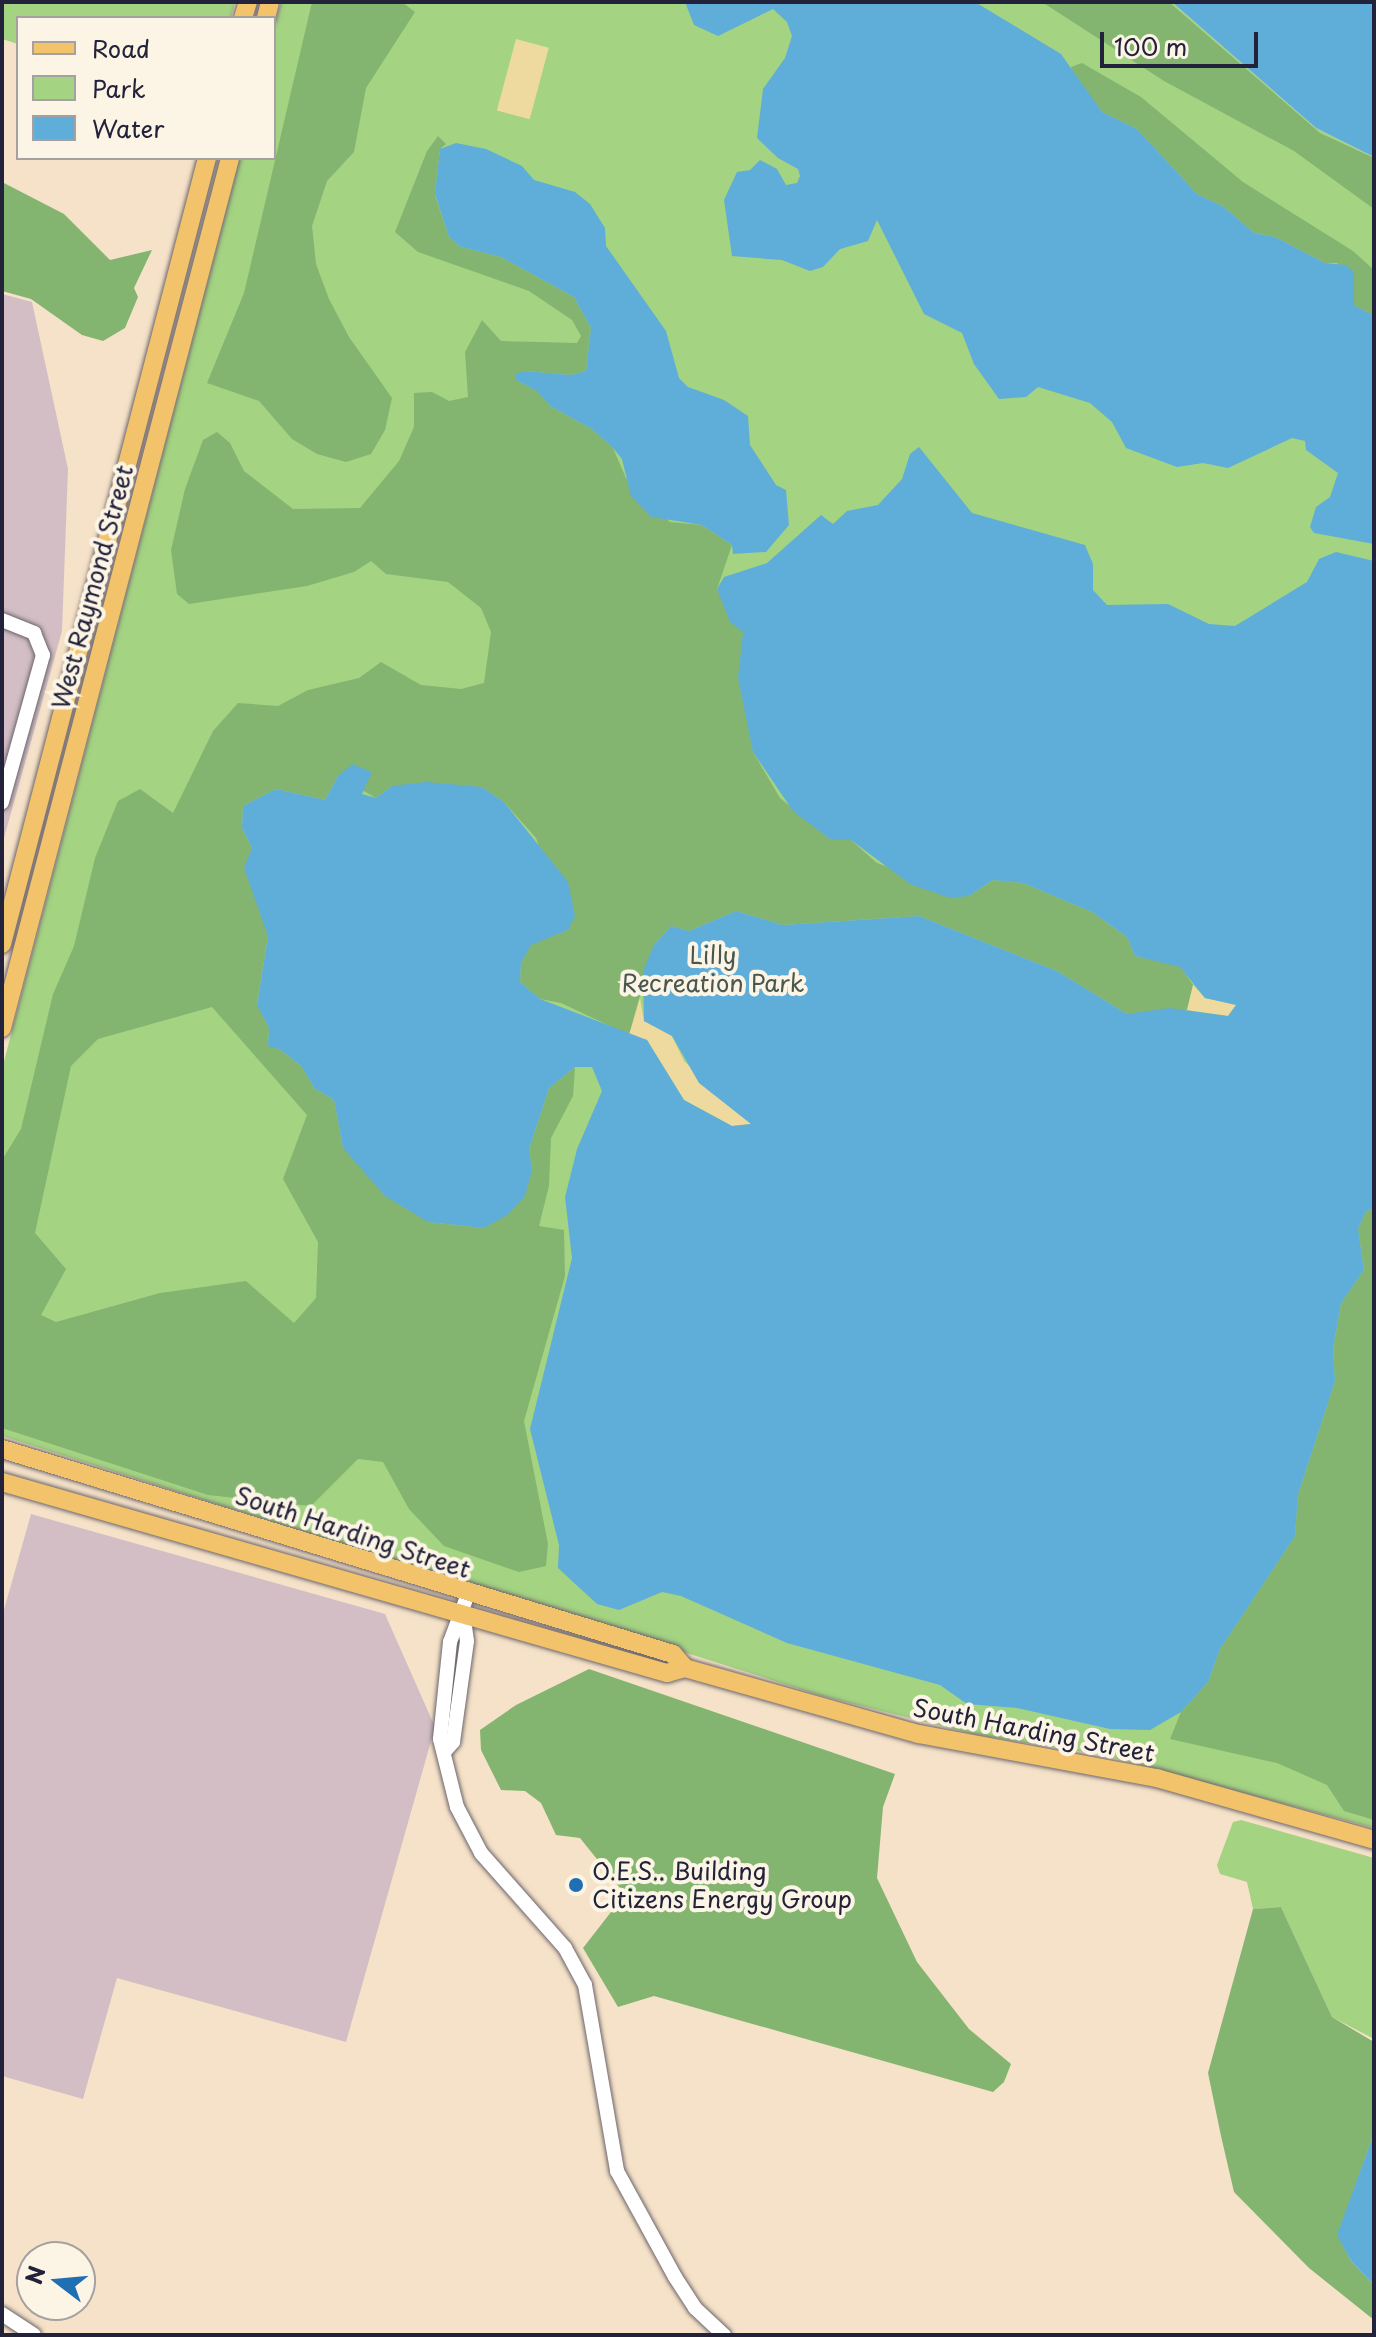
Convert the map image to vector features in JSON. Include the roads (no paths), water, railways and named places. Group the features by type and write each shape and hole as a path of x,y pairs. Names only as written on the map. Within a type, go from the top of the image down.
{"main road":[{"name":"West Raymond Street","path":"2,944 206,160"},
{"name":"West Raymond Street","path":"2,1028 229,160"},
{"path":"69,687 90,691"},
{"name":"South Harding Street","path":"2,1449 468,1594 673,1654 685,1668"},
{"name":"South Harding Street","path":"2,1482 667,1673 685,1668 901,1729 1142,1775 1374,1840"},
{"path":"147,1522 158,1497"}],"street":[{"path":"2,620 34,633 43,655 2,802"},
{"path":"468,1594 463,1613 467,1641 453,1742 446,1750 452,1792 472,1839 565,1948 585,1985 617,2171 695,2308 724,2335"},
{"path":"2,2314 34,2335"}],"water":[{"path":"685,2 975,2 1061,54 1102,112 1137,129 1197,194 1224,207 1254,233 1275,237 1325,263 1346,265 1354,272 1354,305 1374,316 1374,544 1314,533 1310,527 1316,507 1330,497 1338,473 1306,450 1305,441 1292,438 1228,468 1203,463 1177,467 1126,448 1112,422 1090,403 1038,387 1026,397 999,399 974,364 962,333 924,314 877,220 868,241 840,249 823,267 810,271 782,260 732,256 724,200 737,172 750,170 760,160 777,169 786,185 797,183 800,176 798,169 778,158 757,138 763,89 785,58 792,36 787,22 773,9 718,36 694,25"},
{"path":"1172,2 1374,2 1374,157 1316,128"},
{"path":"456,143 486,149 522,166 534,180 575,192 590,204 605,228 606,246 666,331 679,378 688,387 724,400 748,416 750,445 776,485 786,490 789,525 766,552 733,554 732,545 702,525 651,517 631,496 622,459 613,448 592,429 550,406 537,391 516,380 515,374 525,371 571,375 586,371 591,328 574,297 501,257 461,247 449,237 435,194 440,149"},
{"path":"919,447 972,513 1085,545 1093,564 1093,590 1107,605 1168,604 1209,624 1235,626 1307,582 1319,559 1336,552 1374,561 1374,1209 1366,1211 1358,1229 1364,1270 1341,1303 1333,1349 1335,1381 1298,1495 1295,1536 1220,1649 1208,1682 1181,1712 1150,1730 1110,1729 1017,1708 967,1704 940,1685 787,1643 681,1596 662,1592 619,1610 597,1604 558,1568 559,1545 530,1429 572,1258 565,1197 577,1149 602,1091 592,1067 575,1067 549,1088 529,1149 532,1170 525,1196 507,1215 484,1228 428,1222 385,1196 343,1148 334,1100 314,1088 302,1067 281,1050 268,1046 269,1028 257,1005 268,936 244,868 252,848 242,828 243,806 276,789 325,800 338,776 352,764 372,772 362,794 376,798 392,786 426,782 482,787 504,802 568,882 575,916 568,930 531,945 521,963 520,982 540,999 647,1040 684,1100 732,1126 751,1124 699,1083 672,1036 644,1021 643,971 654,945 671,926 689,931 736,911 783,925 919,916 1057,971 1127,1014 1169,1008 1228,1016 1236,1005 1205,998 1180,967 1135,956 1127,937 1092,912 1023,883 993,880 969,896 950,898 910,884 851,840 831,840 793,811 753,752 738,678 743,632 730,622 717,589 724,577 767,563 821,515 833,524 847,511 878,505 902,479 910,454"},
{"path":"1374,2133 1374,2285 1351,2261 1337,2235"}],"place":[{"name":"O.E.S.. Building Citizens Energy Group","path":"576,1885"}],"park label":[{"name":"Lilly Recreation Park","path":"713,969"}]}
